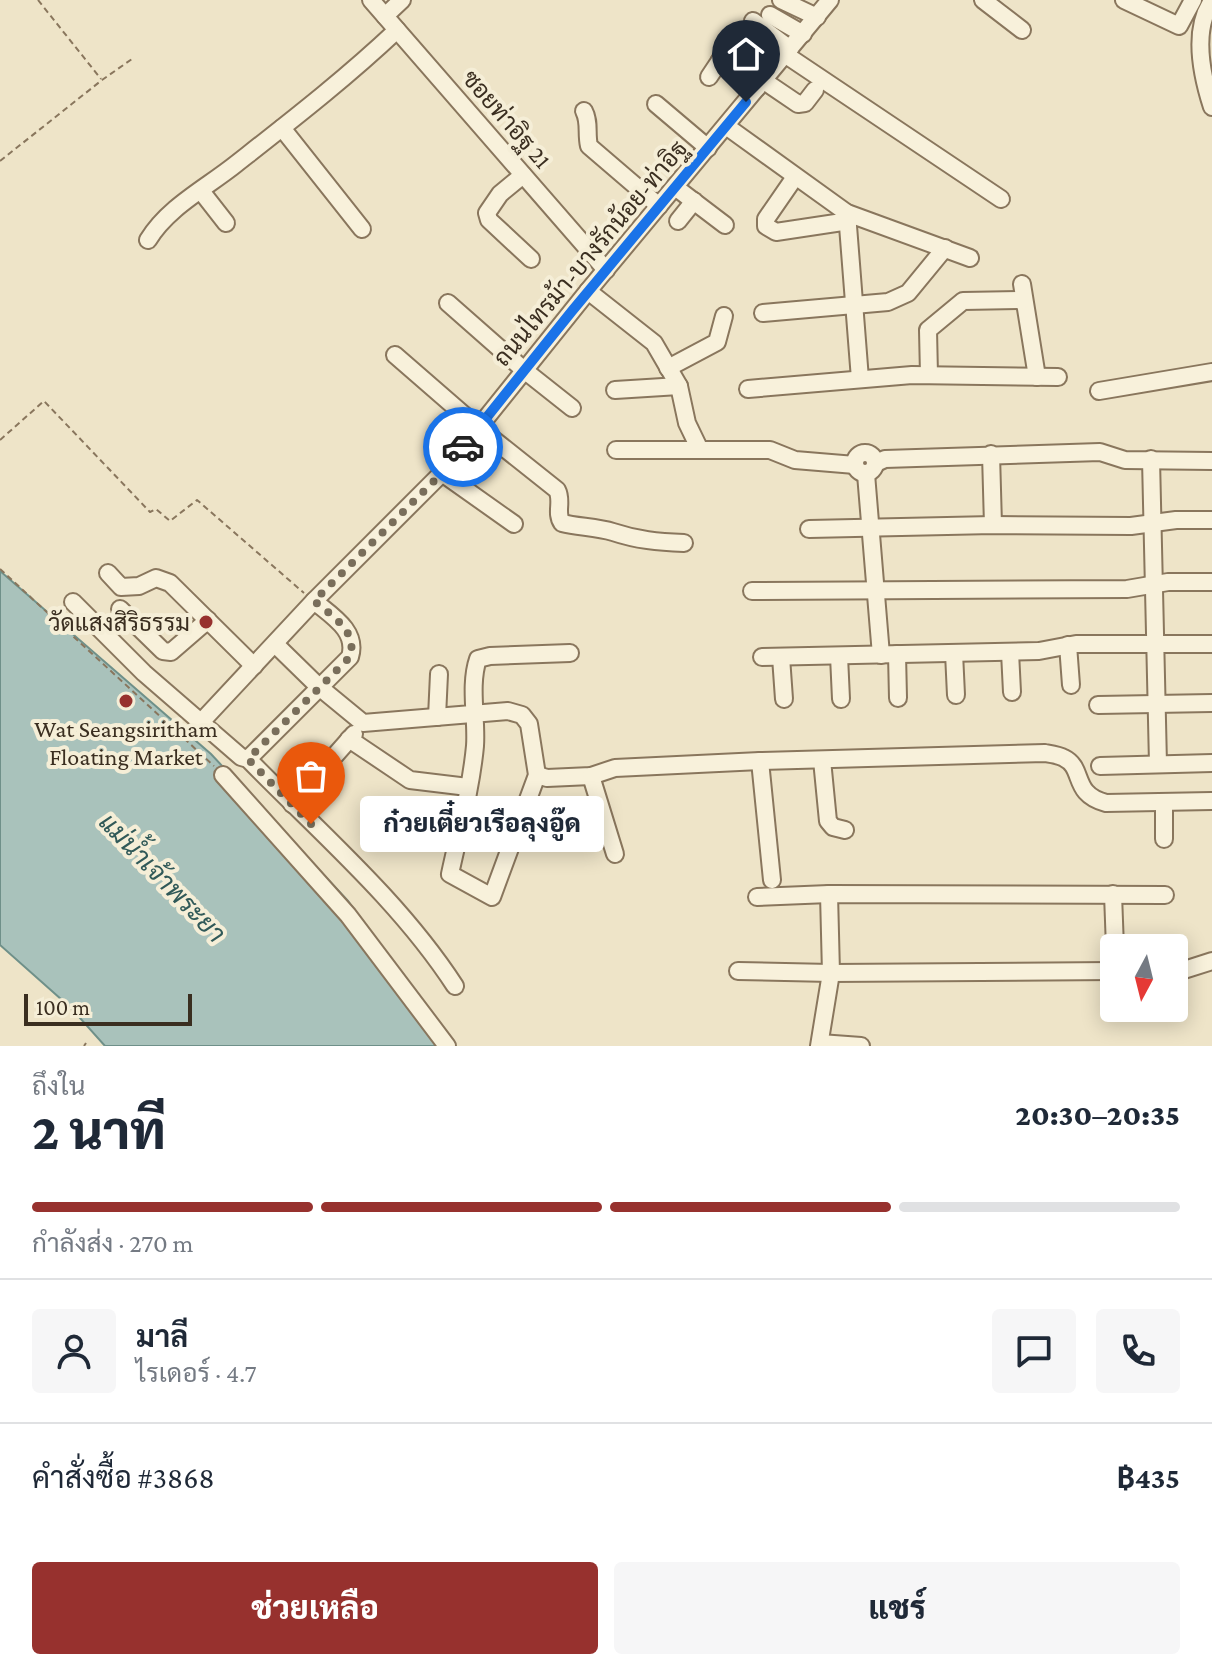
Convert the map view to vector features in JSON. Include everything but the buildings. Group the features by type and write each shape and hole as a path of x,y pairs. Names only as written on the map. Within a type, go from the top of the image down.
{"street":[{"name":"ซอยท่าอิฐ 21","path":"371,0 606,270"},
{"path":"385,16 402,0"},
{"path":"781,0 817,17"},
{"name":"ถนนไทรม้า-บางรักน้อย-ท่าอิฐ","path":"203,720 314,601 442,473 588,291 830,0"},
{"path":"983,0 1022,30"},
{"path":"1124,0 1179,26 1193,0"},
{"path":"1212,1 1205,16 1201,64 1212,107"},
{"path":"770,15 803,34"},
{"path":"753,21 788,52 1001,199"},
{"path":"148,240 171,212 336,86 397,30"},
{"path":"709,77 733,41"},
{"path":"720,60 798,104 805,103 815,90"},
{"path":"656,104 708,148"},
{"path":"584,111 589,119 589,146 659,206"},
{"path":"726,126 848,217 970,258"},
{"path":"282,128 362,229"},
{"path":"523,175 500,194 487,213 489,220 531,259"},
{"path":"795,177 766,219 766,226 776,232 848,217"},
{"path":"675,187 725,225"},
{"path":"201,191 226,223"},
{"path":"678,221 694,201"},
{"path":"848,217 860,379"},
{"path":"763,313 899,299 908,293 945,248"},
{"path":"588,291 654,343 679,386 687,423 700,450"},
{"path":"929,375 928,330 963,301 1023,292 1037,377"},
{"path":"448,303 572,408"},
{"path":"668,368 717,342 724,316"},
{"path":"395,355 557,490 560,497 558,518 562,523 648,542 684,543"},
{"path":"1099,391 1212,372"},
{"path":"748,389 929,375 1058,377"},
{"path":"615,390 679,386"},
{"path":"616,450 770,450 795,460 865,467 885,459 1100,452 1125,460 1212,461"},
{"path":"991,454 993,525"},
{"path":"1151,459 1158,764"},
{"path":"865,467 877,589 898,698"},
{"path":"442,473 514,524"},
{"path":"809,529 1131,526 1176,520 1212,520"},
{"path":"108,573 121,587 128,588 152,579 170,583 254,666"},
{"path":"752,591 1127,589 1153,583 1212,582"},
{"path":"248,759 350,657 354,647 350,635 314,601"},
{"path":"73,602 144,673 241,757 248,759 390,902 431,949 455,986"},
{"path":"120,609 163,651 171,652 208,620"},
{"path":"762,657 1039,651 1068,645 1154,642 1212,644"},
{"path":"275,644 318,686 363,723 475,714 508,711 522,715 529,724 537,775 492,897 450,874 475,746 475,714 476,667 478,659 570,653"},
{"path":"1068,645 1071,685"},
{"path":"1010,652 1012,692"},
{"path":"954,653 956,695"},
{"path":"839,656 841,699"},
{"path":"781,657 784,699"},
{"path":"437,717 439,674"},
{"path":"1098,705 1212,703"},
{"path":"292,804 363,723"},
{"path":"349,739 403,778 468,787"},
{"path":"537,775 547,778 591,776 615,768 760,761 1045,753 1071,763 1085,793 1094,800 1106,803 1212,801"},
{"path":"822,760 828,821 833,827 845,830"},
{"path":"760,761 772,880"},
{"path":"1100,766 1212,763"},
{"path":"223,775 348,915 447,1046"},
{"path":"591,776 615,854"},
{"path":"1164,802 1164,839"},
{"path":"829,894 831,973 820,1044 861,1046"},
{"path":"757,897 829,894 1165,895"},
{"path":"1113,894 1114,934"},
{"path":"1188,969 1212,961"},
{"path":"738,971 1100,971"}],"path":[{"path":"38,0 102,80"},
{"path":"0,161 132,59"},
{"path":"0,440 44,401 150,512 156,509 170,521 197,500 314,601"},
{"path":"0,569 223,775"}],"water":[{"name":"แม่น้ำเจ้าพระยา","path":"0,571 211,754 348,901 400,975 444,1046 105,1046 71,1008 0,945"}],"way so far":[{"path":"311,824 248,759 350,657 354,647 350,635 314,601 442,473 463,447"}],"place":[{"name":"วัดแสงสิริธรรม","path":"206,622"},
{"name":"Wat Seangsiritham Floating Market","path":"126,701"},
{"name":"ก๋วยเตี๋ยวเรือลุงอู๊ด","path":"311,824"}],"route":[{"path":"463,447 746,102"}]}
